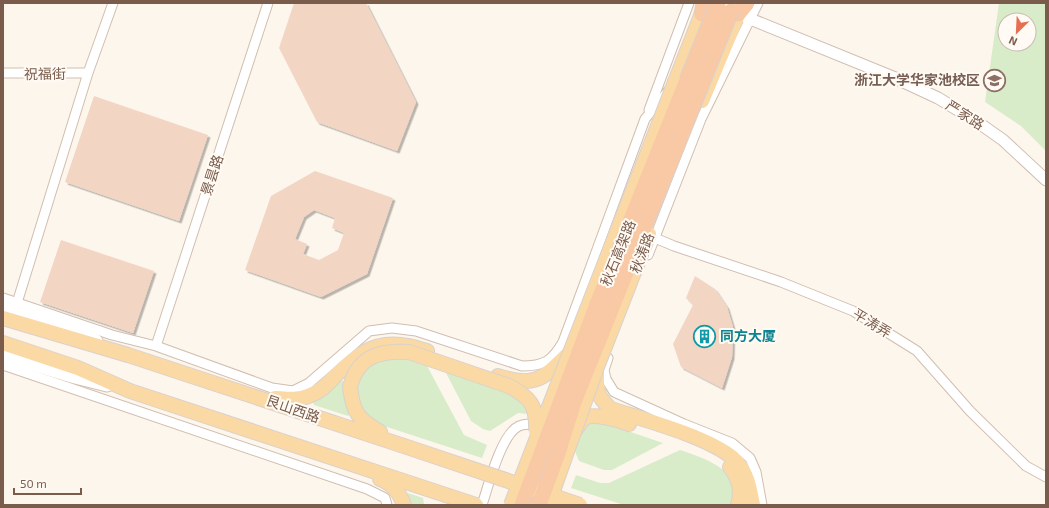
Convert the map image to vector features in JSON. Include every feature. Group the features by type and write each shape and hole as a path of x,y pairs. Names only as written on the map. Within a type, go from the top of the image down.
{"highway":[{"name":"秋石高架路","path":"522,505 599,299 718,3"},
{"name":"秋石高架路","path":"539,505 558,453 574,402 743,8"}],"main road":[{"path":"511,505 704,7"},
{"name":"秋涛路","path":"548,505 684,142 743,8"},
{"path":"3,306 70,329 128,355"},
{"name":"艮山西路","path":"3,318 128,355 262,398 580,505"},
{"path":"3,343 78,368 130,391"},
{"path":"262,398 299,399 312,395 323,388 351,360 375,346 408,345 512,381 524,383 540,378 550,371 572,349"},
{"path":"401,445 363,422 352,401 350,387 353,376 367,359 392,351 409,352 509,386 523,393 535,409 537,418 536,438"},
{"path":"3,355 75,377 130,391 476,505"},
{"path":"602,362 597,392 601,400 611,408 704,441 734,459 749,483 753,505"},
{"path":"574,433 583,420 588,416 603,417 622,421 701,449 718,458 731,469 738,480 741,497 738,505"},
{"path":"319,453 391,483 400,494 404,505"}],"street":[{"path":"17,303 88,73 113,3"},
{"name":"景昙路","path":"156,346 268,3"},
{"path":"546,427 645,119 689,3"},
{"path":"758,3 743,8 655,238 602,362 606,380 614,392 684,424 732,443 750,458 756,472 762,505"},
{"name":"严家路","path":"743,8 938,98 976,121 1003,140 1046,180"},
{"name":"祝福街","path":"3,73 88,73"},
{"path":"645,119 675,82"},
{"name":"平涛弄","path":"655,238 687,251 781,282 853,311 917,351 970,411 1026,466 1046,477"},
{"path":"3,298 112,335 156,346 272,388 293,391 309,383 369,331 392,328 416,331 522,366 536,366 547,362 556,355 572,349 602,362"},
{"path":"3,365 367,489 385,498 387,505"},
{"path":"482,505 502,445 517,427 530,423 546,427 567,439 571,457 554,505"}],"green space":[{"path":"999,3 1046,3 1046,151 1021,126 985,102 997,17 997,52 1037,52 1037,12 998,12"},
{"path":"406,358 426,364 464,435 487,445 482,458 381,425 361,413 357,390 359,379 370,365 379,360"},
{"path":"444,369 501,388 524,402 529,414 518,413 490,431 483,429 471,421"},
{"path":"340,380 346,383 352,413 348,416 314,405 313,400 333,389"},
{"path":"595,422 607,424 663,443 612,470 604,470 579,461 574,449 578,435 582,429 585,426"},
{"path":"680,450 711,462 728,475 733,483 734,493 731,505 624,505 571,488 576,475 600,483 609,483"},
{"path":"408,493 423,498 424,504 407,505 405,496"}],"building":[{"path":"294,3 366,3 416,102 397,151 317,122 279,48"},
{"path":"94,96 208,135 179,221 65,182"},
{"path":"315,171 393,198 367,274 321,297 245,270 271,196","holes":["314,210 335,218 332,228 344,233 338,250 319,260 303,254 307,244 295,239 304,217"]},
{"path":"61,240 154,271 133,333 40,302"},
{"name":"同方大厦","path":"695,276 715,289 727,307 733,327 732,357 722,388 681,367 673,344 693,305 686,298"}],"place":[{"name":"浙江大学华家池校区","path":"995,80"},
{"name":"同方大厦","path":"705,336"}]}
